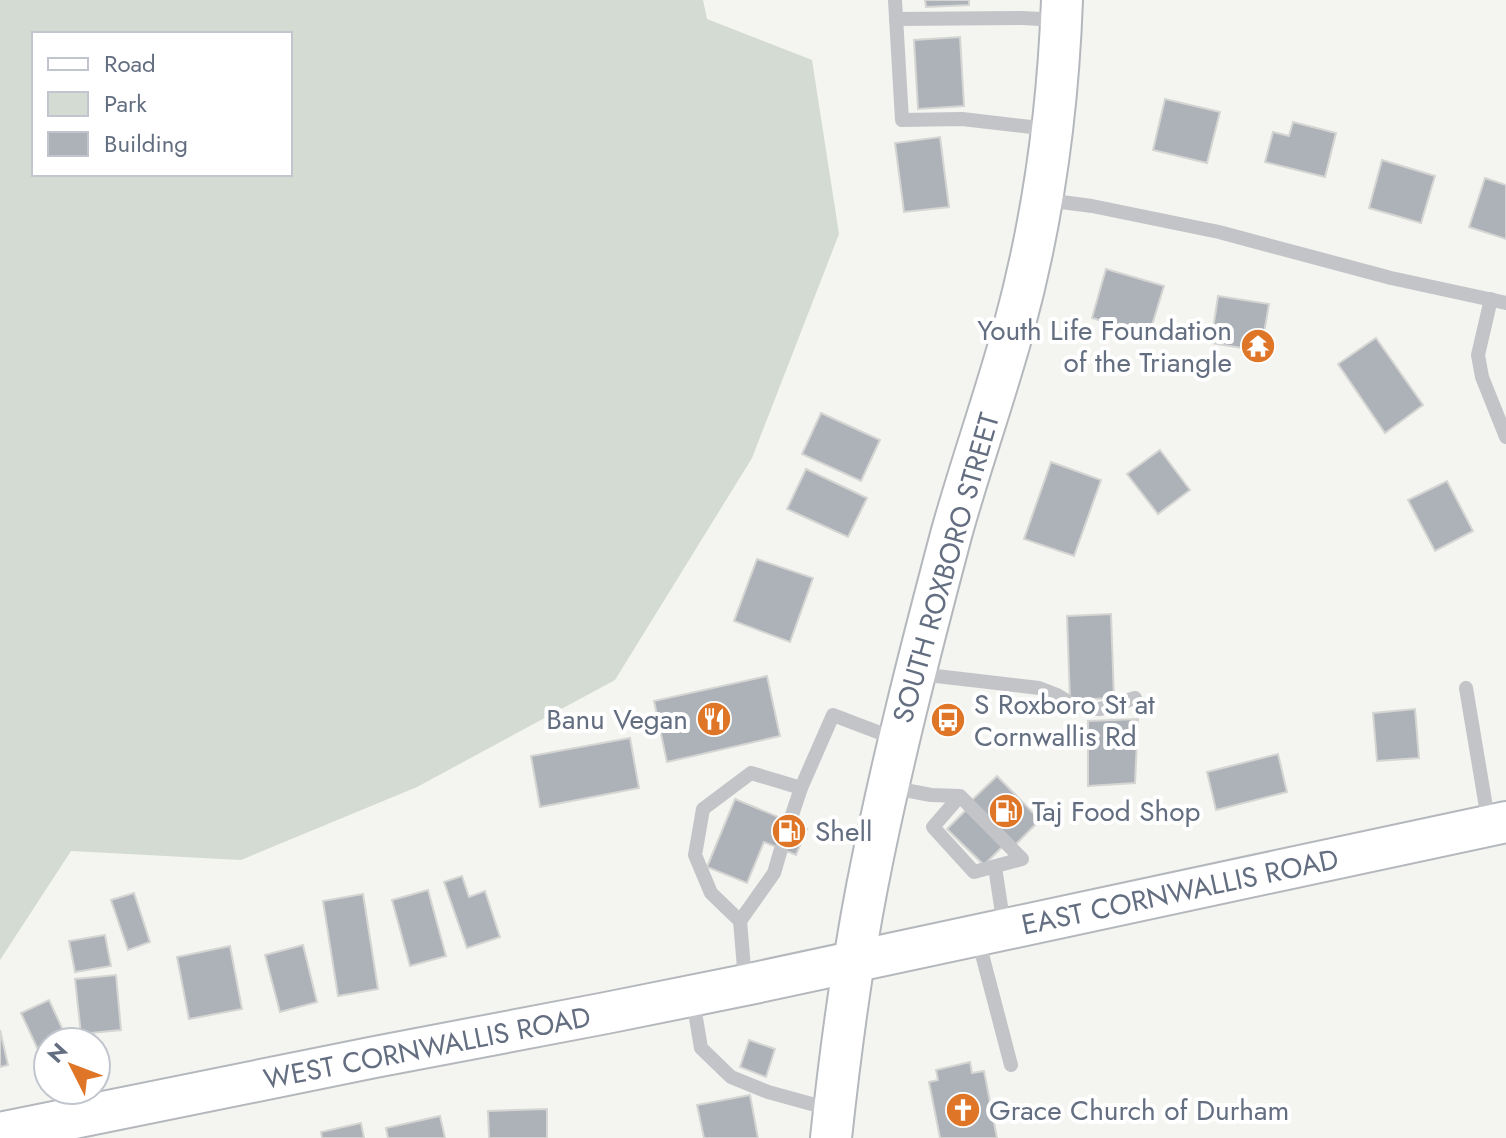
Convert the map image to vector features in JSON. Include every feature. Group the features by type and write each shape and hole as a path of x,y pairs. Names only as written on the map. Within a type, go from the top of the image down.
{"street":[{"name":"SOUTH ROXBORO STREET","path":"832,1124 842,1036 866,888 899,740 954,526 1015,324 1042,199 1053,129 1062,10"},
{"name":"EAST CORNWALLIS ROAD","path":"855,961 1497,824"},
{"name":"WEST CORNWALLIS ROAD","path":"0,1133 855,961"}],"lane":[{"path":"895,0 902,120 962,119 1053,129"},
{"path":"896,19 1022,18 1062,10"},
{"path":"1042,199 1219,232 1391,278 1499,301 1478,355 1482,377 1506,437"},
{"path":"915,673 1039,688 1078,708 1100,709 1135,698"},
{"path":"1466,688 1497,824"},
{"path":"790,821 833,715 899,740"},
{"path":"740,921 711,893 695,855 703,809 751,773 801,788"},
{"path":"889,787 931,795 960,796 1022,859 974,872 933,827 960,796"},
{"path":"745,985 740,921 774,873 781,849"},
{"path":"995,867 990,932 1011,1065"},
{"path":"692,996 701,1048 731,1077 832,1124"}],"green space":[{"path":"0,0 703,0 707,19 812,60 839,234 752,458 615,680 417,787 241,860 71,851 0,960"}],"building":[{"path":"925,0 969,0 969,5 926,7"},
{"path":"960,37 964,106 918,109 914,40"},
{"path":"1165,99 1220,112 1207,163 1153,150"},
{"path":"1293,122 1336,133 1325,177 1265,162 1273,132 1289,136"},
{"path":"940,137 949,207 904,212 895,143"},
{"path":"1382,160 1435,176 1421,223 1369,208"},
{"path":"1485,178 1506,185 1506,239 1469,227"},
{"path":"1106,269 1164,286 1149,335 1092,318"},
{"path":"1218,296 1269,304 1261,351 1211,343"},
{"path":"1376,338 1423,405 1385,433 1338,364"},
{"path":"821,413 880,440 861,481 802,454"},
{"path":"1160,450 1190,490 1158,514 1127,474"},
{"path":"1051,462 1101,480 1074,556 1024,539"},
{"path":"806,469 867,498 848,537 787,509"},
{"path":"1447,481 1473,531 1435,551 1408,500"},
{"path":"757,559 813,578 790,642 734,621"},
{"path":"1111,614 1114,698 1070,700 1067,616"},
{"path":"767,676 780,736 667,762 654,701"},
{"path":"1415,709 1419,758 1377,761 1373,713"},
{"path":"1138,719 1135,783 1088,786 1088,721"},
{"path":"630,738 639,788 540,807 531,756"},
{"path":"1278,754 1287,792 1216,810 1207,772"},
{"name":"Taj Food Shop","path":"997,776 1040,820 1015,845 971,801"},
{"path":"735,799 807,829 796,855 764,842 747,883 707,867"},
{"path":"967,809 1004,845 984,865 947,829"},
{"path":"462,876 469,897 485,891 500,937 467,948 444,882"},
{"path":"428,890 446,956 410,966 392,900"},
{"path":"134,893 150,942 128,950 111,900"},
{"path":"363,894 378,989 338,996 323,901"},
{"path":"105,935 111,966 75,972 69,941"},
{"path":"303,945 317,1002 280,1012 265,955"},
{"path":"230,946 242,1009 189,1019 177,957"},
{"path":"116,975 121,1030 112,1031 112,1026 80,1026 75,979"},
{"path":"49,1000 61,1026 32,1026 32,1037 21,1013"},
{"path":"0,1030 8,1065 0,1067"},
{"path":"749,1040 775,1049 766,1077 740,1067"},
{"name":"Grace Church of Durham","path":"970,1062 972,1073 984,1071 997,1138 940,1138 929,1082 938,1080 936,1070"},
{"path":"750,1095 758,1138 704,1138 697,1105"},
{"path":"547,1109 547,1138 489,1138 488,1111"},
{"path":"440,1116 445,1138 388,1138 386,1128"},
{"path":"361,1123 364,1138 322,1138 321,1132"}],"place":[{"name":"Youth Life Foundation of the Triangle","path":"1258,346"},
{"name":"Banu Vegan","path":"714,719"},
{"name":"S Roxboro St at Cornwallis Rd","path":"948,720"},
{"name":"Taj Food Shop","path":"1006,811"},
{"name":"Shell","path":"789,831"},
{"name":"Grace Church of Durham","path":"963,1110"}]}
